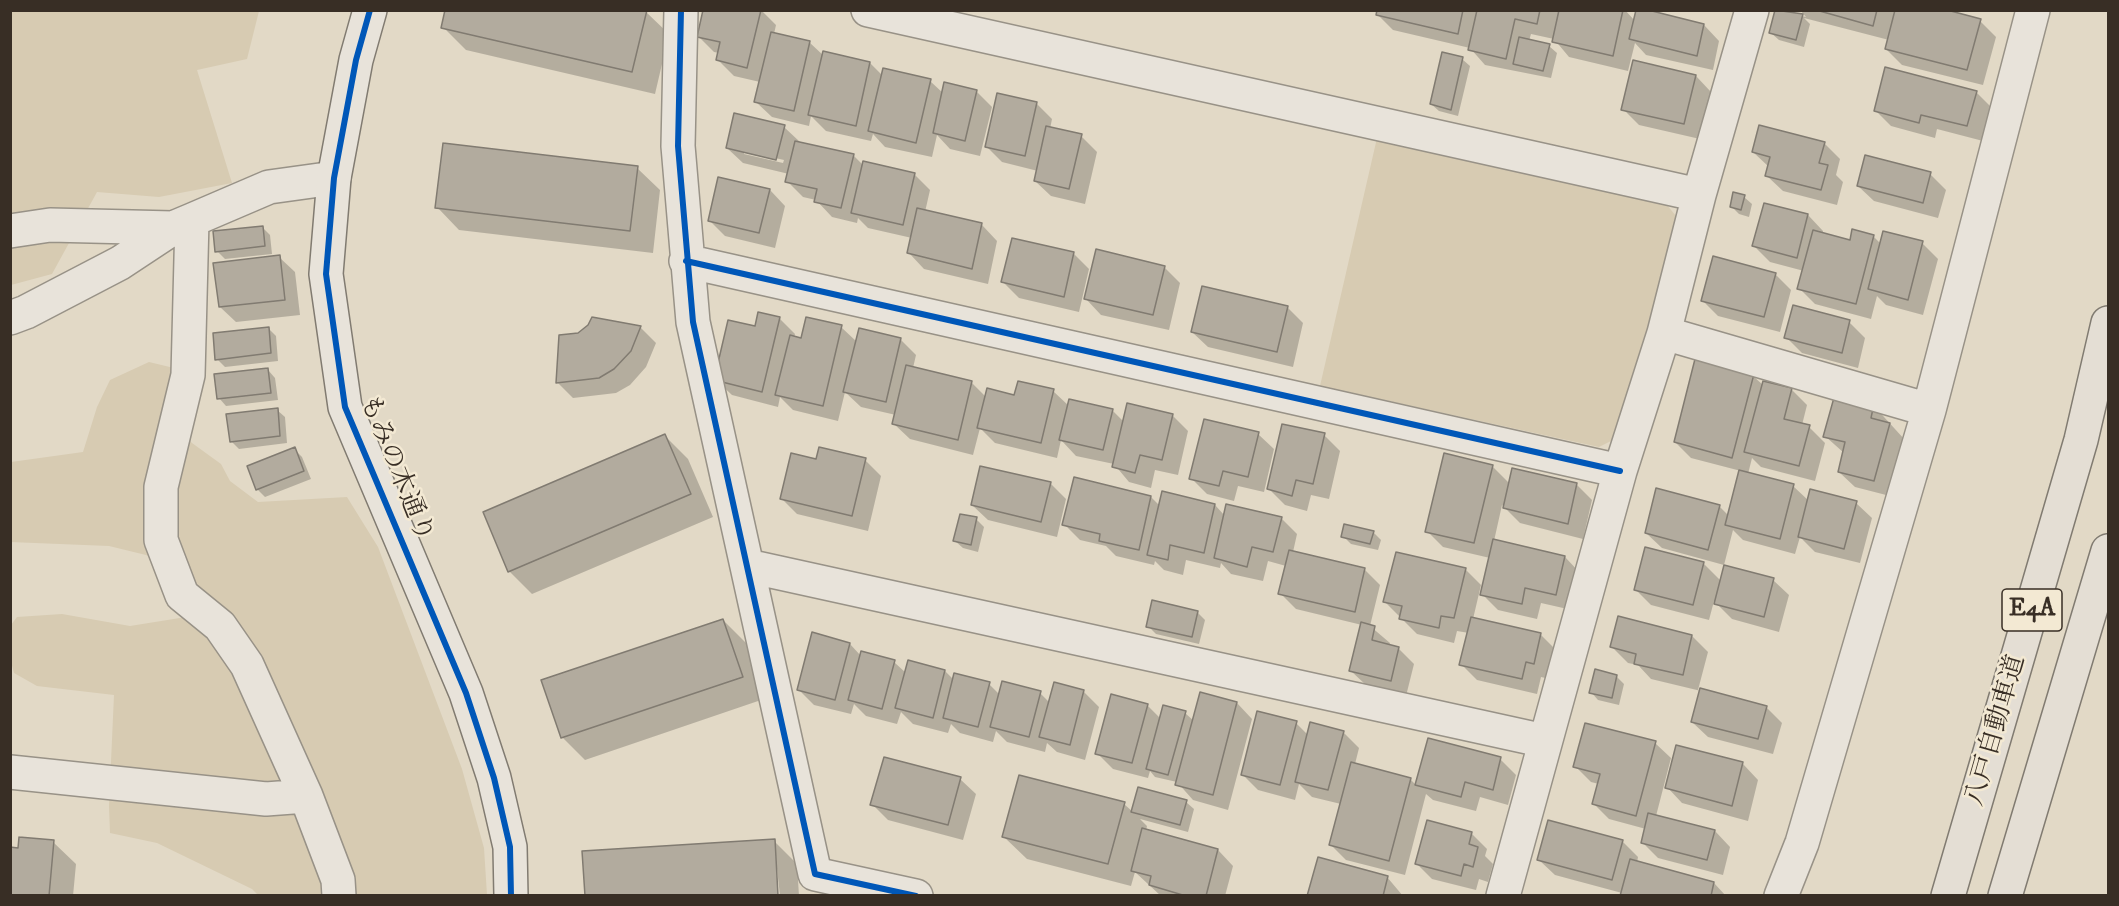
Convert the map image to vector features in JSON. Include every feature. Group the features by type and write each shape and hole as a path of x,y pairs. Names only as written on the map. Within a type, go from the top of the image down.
{"highway":[{"name":"八戸自動車道","path":"1948,896 2081,440 2109,323"},
{"name":"E4A","path":"2005,896 2109,551"}],"street":[{"name":"もみの木通り","path":"370,10 356,60 334,178 326,274 345,407 466,693 494,778 510,847 511,896"},
{"path":"681,10 678,146 693,322 815,874 916,896"},
{"path":"868,10 1699,195"},
{"path":"1503,896 1620,471 1664,333 1699,195 1752,10"},
{"path":"1781,896 1802,843 1929,411 2033,10"},
{"path":"10,318 120,263 182,224 269,187 334,178"},
{"path":"10,231 50,225 182,224"},
{"path":"182,224 188,375 161,487 161,540 182,594 220,626 247,665 306,796 338,880 339,896"},
{"path":"686,261 1620,471"},
{"path":"1664,333 1929,411"},
{"path":"748,566 1545,741"},
{"path":"10,772 266,799 306,796"}],"shaded area":[{"path":"11,11 259,11 247,59 197,70 232,183 159,197 97,192 52,274 11,285"},
{"path":"1377,138 1667,205 1680,221 1613,440 1599,447 1320,386"},
{"path":"149,362 174,368 170,420 192,443 221,464 230,481 258,502 347,497 378,547 462,769 484,848 487,895 258,895 252,889 157,843 110,833 114,695 37,686 14,673 11,662 11,625 17,617 62,614 130,626 186,617 184,569 146,555 109,546 10,542 11,462 83,452 97,407 110,380"}],"building":[{"path":"445,10 647,10 632,72 441,28"},
{"path":"703,10 761,10 747,68 716,60 720,42 697,37"},
{"path":"1377,10 1463,10 1458,34 1376,15"},
{"path":"1477,10 1540,10 1537,24 1515,19 1506,59 1468,50"},
{"path":"1559,10 1623,10 1613,56 1552,42"},
{"path":"1636,10 1648,10 1704,24 1697,56 1629,39"},
{"path":"1775,10 1803,14 1796,40 1769,33"},
{"path":"1816,10 1877,10 1873,26"},
{"path":"1895,10 1947,10 1981,19 1967,70 1885,49"},
{"path":"771,32 810,41 794,111 754,102"},
{"path":"1519,37 1550,44 1543,71 1513,64"},
{"path":"823,51 870,62 856,126 808,115"},
{"path":"1442,52 1463,57 1451,110 1430,104"},
{"path":"1633,60 1696,75 1684,124 1621,110"},
{"path":"1885,67 1977,91 1967,126 1921,115 1919,123 1874,111"},
{"path":"883,68 931,79 916,143 868,131"},
{"path":"944,82 977,90 965,141 933,133"},
{"path":"997,93 1037,102 1025,156 985,147"},
{"path":"734,113 785,125 776,160 726,148"},
{"path":"1759,125 1825,142 1819,163 1828,165 1821,190 1765,176 1770,157 1752,152"},
{"path":"1046,126 1082,134 1069,189 1034,181"},
{"path":"795,141 854,154 841,208 814,202 817,189 785,182"},
{"path":"443,143 638,166 630,231 435,208"},
{"path":"1865,155 1931,172 1923,203 1857,186"},
{"path":"863,161 915,173 903,225 851,213"},
{"path":"718,177 770,189 759,233 708,221"},
{"path":"1733,192 1745,195 1741,210 1730,207"},
{"path":"1764,203 1808,214 1797,258 1752,246"},
{"path":"917,208 982,223 972,269 907,253"},
{"path":"263,226 265,246 215,252 213,231"},
{"path":"1852,229 1874,235 1856,304 1797,289 1813,230 1850,240"},
{"path":"1883,231 1923,241 1908,300 1868,289"},
{"path":"1012,238 1074,252 1064,297 1001,282"},
{"path":"1096,249 1165,266 1153,315 1084,299"},
{"path":"280,255 285,300 219,307 213,263"},
{"path":"1713,256 1776,273 1764,317 1701,301"},
{"path":"1202,286 1288,306 1277,352 1191,332"},
{"path":"1793,305 1850,320 1842,353 1784,338"},
{"path":"758,312 780,317 762,392 714,380 728,320 755,326"},
{"path":"592,317 641,326 631,351 614,369 599,378 556,383 559,335 578,333 588,325"},
{"path":"806,317 842,325 823,406 775,395 790,335 801,338"},
{"path":"269,327 271,353 215,360 213,333"},
{"path":"859,328 901,338 886,402 843,392"},
{"path":"1695,359 1754,374 1732,458 1674,442"},
{"path":"906,365 972,381 958,440 892,424"},
{"path":"268,368 271,393 217,399 214,374"},
{"path":"1018,381 1054,389 1041,443 977,428 987,388 1014,395"},
{"path":"1763,381 1792,388 1784,419 1810,425 1799,466 1744,452"},
{"path":"1835,394 1874,404 1871,418 1890,423 1874,481 1838,472 1845,442 1823,437"},
{"path":"1069,399 1113,409 1103,450 1059,440"},
{"path":"1127,403 1173,414 1162,460 1140,455 1135,473 1112,467"},
{"path":"278,408 280,436 230,442 226,414"},
{"path":"1204,419 1259,432 1248,477 1223,471 1219,486 1189,479"},
{"path":"1282,424 1325,433 1313,484 1296,480 1292,496 1267,489"},
{"path":"665,434 691,494 508,572 483,512"},
{"path":"295,447 304,471 256,490 247,466"},
{"path":"819,447 866,458 852,516 780,499 791,453 816,459"},
{"path":"1444,453 1493,465 1474,543 1425,532"},
{"path":"980,466 1051,482 1041,522 971,505"},
{"path":"1512,468 1577,483 1568,524 1503,508"},
{"path":"1739,470 1794,484 1780,539 1725,525"},
{"path":"1074,477 1151,496 1139,550 1099,541 1100,534 1062,525"},
{"path":"1656,488 1720,505 1708,550 1645,533"},
{"path":"1810,489 1857,501 1844,549 1798,537"},
{"path":"1162,491 1215,504 1204,553 1170,545 1168,560 1147,555"},
{"path":"1226,504 1282,517 1273,552 1252,547 1247,567 1214,558"},
{"path":"960,514 977,517 971,545 953,541"},
{"path":"1344,524 1374,531 1370,544 1341,537"},
{"path":"1493,539 1565,556 1556,595 1525,588 1522,604 1480,595"},
{"path":"1645,547 1704,562 1693,605 1634,590"},
{"path":"1289,550 1365,568 1355,612 1278,594"},
{"path":"1396,552 1466,568 1454,618 1441,616 1439,628 1399,619 1402,606 1383,602"},
{"path":"1724,565 1774,578 1764,617 1714,604"},
{"path":"1152,600 1198,611 1192,637 1146,627"},
{"path":"1618,616 1692,635 1683,675 1634,664 1636,654 1610,647"},
{"path":"1471,617 1541,633 1534,664 1526,662 1522,679 1459,665"},
{"path":"723,619 743,677 561,738 541,680"},
{"path":"1361,622 1375,626 1372,640 1399,647 1391,681 1349,671"},
{"path":"812,632 850,643 835,700 797,690"},
{"path":"861,651 895,660 882,709 848,700"},
{"path":"908,660 945,670 933,718 895,708"},
{"path":"1595,669 1617,675 1612,698 1589,693"},
{"path":"954,673 990,682 978,727 943,718"},
{"path":"1002,681 1041,691 1029,737 990,727"},
{"path":"1054,682 1084,690 1070,745 1039,737"},
{"path":"1700,688 1767,706 1758,739 1691,722"},
{"path":"1200,692 1237,702 1213,795 1175,785"},
{"path":"1111,694 1148,704 1132,763 1095,754"},
{"path":"1163,705 1186,711 1168,775 1146,769"},
{"path":"1257,711 1297,721 1280,785 1241,775"},
{"path":"1310,722 1344,731 1328,790 1295,782"},
{"path":"1585,723 1656,741 1636,816 1592,804 1600,774 1573,767"},
{"path":"1428,738 1501,757 1493,790 1465,782 1461,797 1415,785"},
{"path":"1676,745 1743,762 1732,806 1665,788"},
{"path":"884,757 961,777 948,825 870,805"},
{"path":"1351,762 1411,778 1389,861 1329,845"},
{"path":"1019,775 1125,802 1108,864 1002,837"},
{"path":"1138,787 1187,800 1180,825 1131,812"},
{"path":"1648,813 1715,830 1707,860 1641,843"},
{"path":"1427,820 1472,832 1469,844 1478,847 1473,867 1464,864 1461,876 1415,864"},
{"path":"1548,820 1623,840 1612,880 1537,860"},
{"path":"1142,828 1218,849 1206,896 1186,896 1149,885 1151,876 1131,871"},
{"path":"19,837 54,840 49,896 10,896 10,847 18,848"},
{"path":"775,839 778,896 585,896 582,851"},
{"path":"1318,857 1388,876 1383,896 1307,896"},
{"path":"1630,859 1714,882 1711,896 1620,896"}],"cycle path":[{"path":"370,10 356,60 334,178 326,274 345,407 466,693 494,778 510,847 511,896"},
{"path":"681,10 678,146 693,322 815,874 916,896"},
{"path":"686,261 1620,471"}]}
